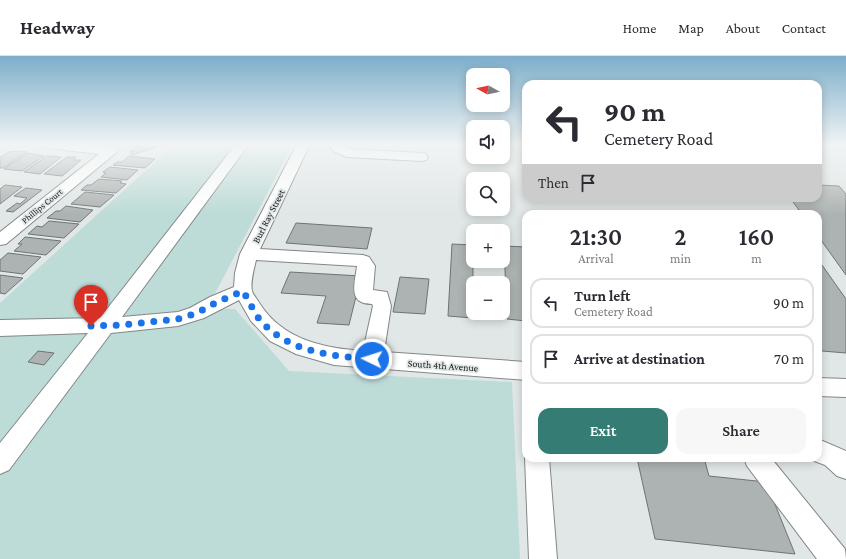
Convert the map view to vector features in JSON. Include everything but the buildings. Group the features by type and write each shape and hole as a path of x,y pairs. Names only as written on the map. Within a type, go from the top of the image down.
{"street":[{"name":"Phillips Court","path":"0,240 92,167"},
{"path":"0,462 225,167"},
{"name":"Burl Ray Street","path":"243,291 244,273 249,254 292,167"},
{"path":"0,221 21,224"},
{"path":"249,254 363,261 366,266 363,294 380,297 382,306 372,359"},
{"path":"0,328 106,325 178,319 197,313 217,302 243,291"},
{"name":"South 4th Avenue","path":"243,291 258,316 277,335 303,348 334,357 522,371"},
{"path":"822,386 846,388"},
{"path":"822,452 834,457 846,467"},
{"path":"537,462 543,559"},
{"path":"759,462 835,559"}],"shaded area":[{"path":"149,167 281,167 215,293 196,308 235,309 289,371 512,382 520,559 0,559 0,303"}],"route":[{"path":"91,326 122,325 178,319 197,313 217,302 243,291 258,316 277,335 303,348 334,357 372,359"}]}
